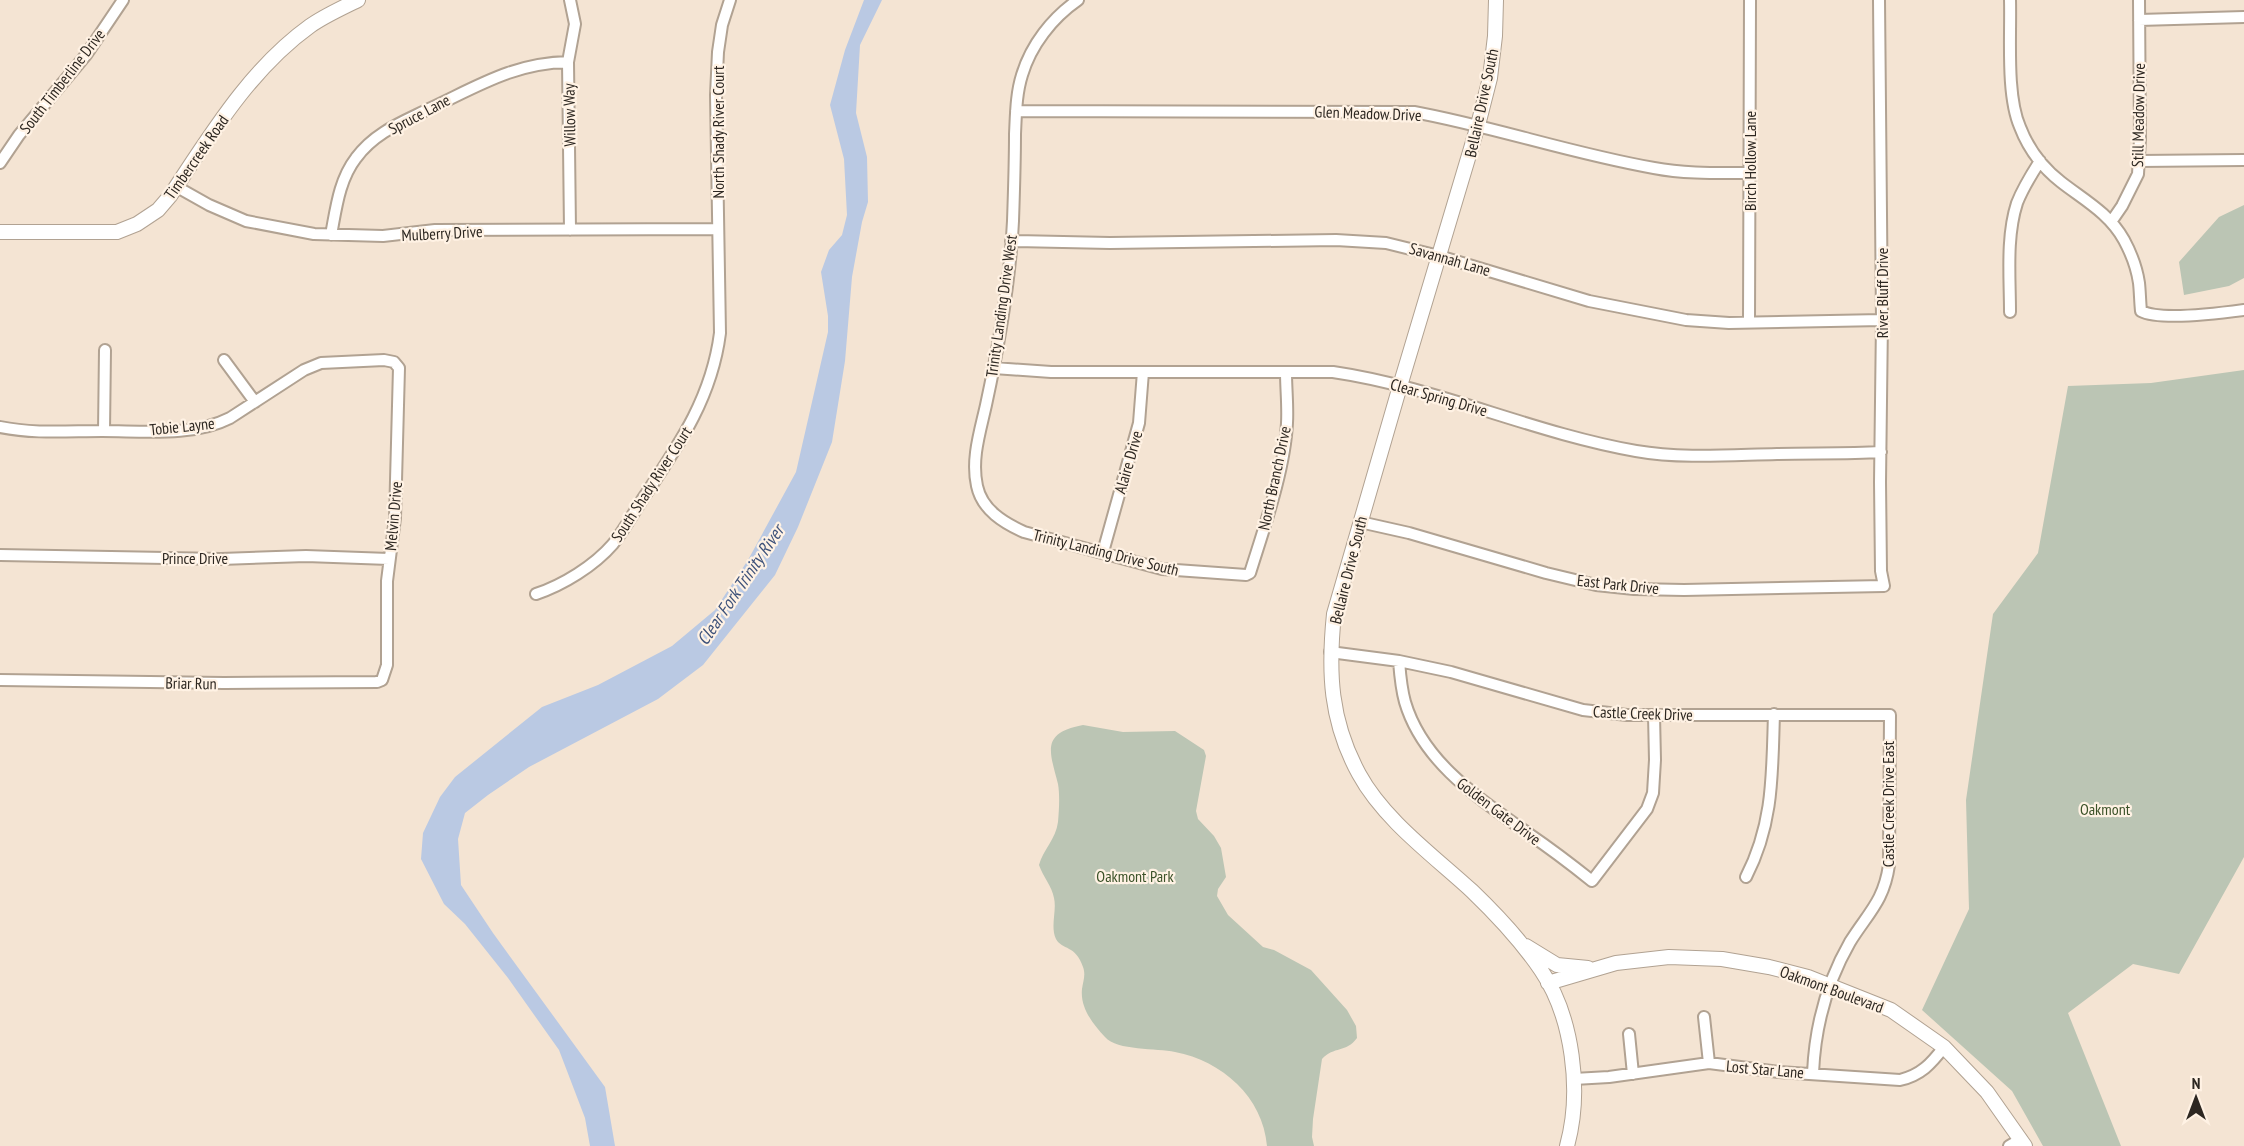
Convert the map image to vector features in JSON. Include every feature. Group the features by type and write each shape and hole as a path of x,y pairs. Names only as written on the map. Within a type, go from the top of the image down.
{"street":[{"name":"South Timberline Drive","path":"0,163 19,135 86,55 123,0"},
{"name":"Timbercreek Road","path":"0,232 117,232 137,224 158,210 177,187 235,100 262,70 311,25 358,0"},
{"name":"Willow Way","path":"570,0 574,24 568,63 570,230"},
{"name":"North Shady River Court","path":"718,230 716,95 718,52 722,25 730,0"},
{"name":"Trinity Landing Drive West","path":"982,499 977,486 975,456 999,342 1011,241 1016,111 1021,77 1026,62 1040,37 1064,9 1078,0"},
{"name":"Bellaire Drive South","path":"1496,0 1490,78 1334,614 1330,680 1335,711 1347,747 1359,774 1383,807 1448,873 1471,891 1519,942 1542,971 1563,1021 1574,1079 1575,1109 1567,1146"},
{"name":"Birch Hollow Lane","path":"1749,322 1750,0"},
{"name":"River Bluff Drive","path":"1879,0 1882,320 1881,572 1884,586"},
{"path":"2010,0 2015,114 2028,146 2059,181 2096,207 2123,239 2132,258 2139,283 2141,311 2156,315 2244,310"},
{"name":"Still Meadow Drive","path":"2111,222 2134,185 2139,161 2139,0"},
{"path":"2139,20 2244,17"},
{"name":"Spruce Lane","path":"331,235 342,182 357,157 372,139 395,125 480,83 529,66 568,63"},
{"name":"Glen Meadow Drive","path":"1016,111 1414,112 1478,125 1655,169 1698,173 1749,173"},
{"path":"2139,161 2244,160"},
{"path":"2010,312 2011,239 2017,204 2040,161"},
{"name":"Mulberry Drive","path":"177,187 209,205 246,221 285,230 331,235 383,236 435,230 718,230"},
{"name":"South Shady River Court","path":"536,594 572,578 612,545 668,464 690,425 710,384 718,354 720,333 718,230"},
{"name":"Savannah Lane","path":"1011,241 1110,243 1336,240 1393,244 1618,309 1686,320 1749,322 1882,320"},
{"path":"104,431 105,350"},
{"path":"225,360 255,402"},
{"name":"Tobie Layne","path":"0,428 39,432 196,428 222,422 304,370 321,363 384,360"},
{"name":"Melvin Drive","path":"382,680 387,665 387,581 395,518 399,368 394,362 384,360"},
{"name":"Clear Spring Drive","path":"993,368 1051,372 1333,372 1371,378 1584,440 1637,452 1743,455 1881,452"},
{"name":"Alaire Drive","path":"1103,552 1139,423 1143,372"},
{"name":"North Branch Drive","path":"1242,576 1250,573 1269,511 1285,444 1286,372"},
{"name":"Trinity Landing Drive South","path":"982,499 1006,524 1024,532 1162,569 1242,576"},
{"name":"East Park Drive","path":"1360,522 1409,533 1546,573 1596,585 1634,589 1684,590 1884,586"},
{"name":"Prince Drive","path":"0,555 221,559 306,556 389,559"},
{"name":"Castle Creek Drive","path":"1330,652 1399,660 1451,672 1583,710 1616,714 1890,715"},
{"name":"Golden Gate Drive","path":"1399,660 1404,695 1411,717 1444,767 1481,800 1592,881 1647,808 1653,793 1654,715"},
{"name":"Briar Run","path":"0,680 224,683 377,682 382,680"},
{"path":"1746,877 1755,860 1767,822 1774,714"},
{"name":"Castle Creek Drive East","path":"1813,1073 1814,1042 1828,984 1851,941 1879,900 1886,884 1889,865 1888,730 1890,715"},
{"path":"1519,942 1557,965 1593,969"},
{"name":"Oakmont Boulevard","path":"1548,983 1616,963 1670,957 1695,957 1769,967 1828,984 1891,1010 1944,1047 1987,1092 2019,1144"},
{"path":"1704,1017 1709,1064"},
{"path":"1629,1034 1634,1074"},
{"name":"Lost Star Lane","path":"1574,1079 1709,1064 1779,1072 1900,1080 1914,1077 1926,1069 1944,1047"}],"green space":[{"path":"2244,205 2244,278 2229,286 2184,295 2179,262 2219,217"},
{"name":"Oakmont","path":"2244,370 2244,857 2179,974 2133,964 2068,1013 2121,1146 2043,1146 2012,1091 1922,1010 1969,909 1966,800 1993,614 2038,553 2068,386 2151,383"},
{"name":"Oakmont Park","path":"1083,725 1123,732 1175,731 1204,750 1206,756 1196,811 1198,819 1214,836 1221,848 1226,877 1218,889 1217,896 1228,915 1263,947 1274,950 1311,970 1347,1010 1356,1026 1357,1038 1353,1043 1331,1052 1322,1059 1313,1119 1314,1146 1267,1146 1258,1112 1249,1097 1224,1073 1209,1064 1175,1052 1118,1045 1100,1032 1088,1015 1082,996 1083,967 1077,955 1056,939 1054,898 1039,865 1055,834 1058,822 1059,789 1052,762 1051,746 1060,733"}],"water":[{"name":"Clear Fork Trinity River","path":"864,0 882,0 860,45 856,113 867,157 868,202 852,277 845,361 832,442 798,527 775,575 703,665 658,699 529,767 488,795 465,813 458,839 461,885 493,933 605,1087 615,1146 590,1146 585,1118 559,1050 508,978 465,924 444,904 421,859 423,833 440,797 455,777 542,707 598,685 672,646 715,610 748,560 796,472 828,332 828,316 821,272 829,250 842,235 847,215 844,159 830,105 845,50"}]}
